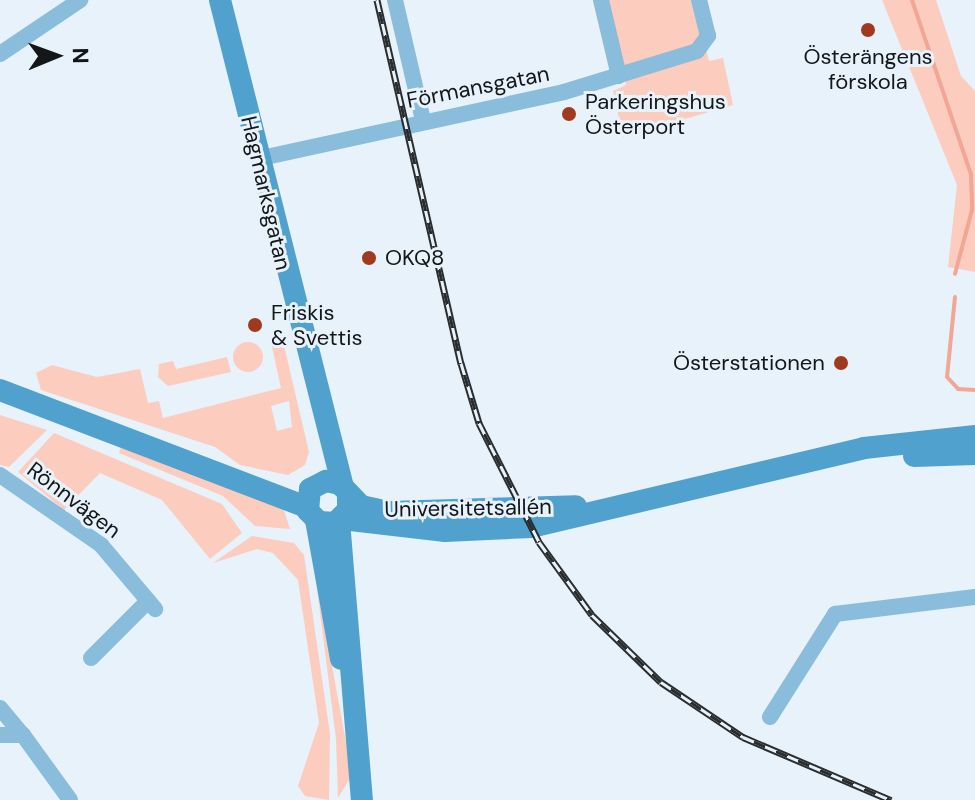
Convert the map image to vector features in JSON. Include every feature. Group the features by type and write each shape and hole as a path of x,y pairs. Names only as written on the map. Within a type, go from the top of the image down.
{"street":[{"path":"0,54 80,0"},
{"name":"Hagmarksgatan","path":"220,0 325,431 345,490"},
{"path":"395,0 423,120"},
{"path":"601,0 619,76"},
{"name":"Förmansgatan","path":"257,159 619,76 704,47 708,29 699,0"},
{"path":"0,390 312,500 345,490 340,520 347,671 362,800"},
{"name":"Hagmarksgatan","path":"312,500 324,472 325,431"},
{"name":"Universitetsallén","path":"312,500 340,520 417,530 502,530 864,448 975,436"},
{"name":"Universitetsallén","path":"754,474 975,454"},
{"name":"Rönnvägen","path":"0,475 101,545 152,605 91,658"},
{"name":"Universitetsallén","path":"345,490 361,506 390,512 594,507"},
{"path":"312,500 347,671"},
{"path":"770,717 835,614 975,597"},
{"path":"0,708 70,800"},
{"path":"0,735 23,735"}],"shaded area":[{"path":"605,0 694,0 709,61 723,58 733,105 623,137 613,91 626,85"},
{"path":"882,0 936,0 961,76 975,91 975,272 948,267 957,185"},
{"path":"282,337 309,452 305,465 288,475 240,465 215,447 41,390 36,373 52,365 97,377 140,369 148,403 159,401 163,418 281,388 271,343","holes":["289,401 292,427 277,431 271,406"]},
{"path":"248,342 259,346 263,357 259,368 248,372 237,368 233,357 237,346"},
{"path":"227,357 231,372 168,386 158,377 159,364 173,361 176,369"},
{"path":"0,415 47,430 9,467 0,465"},
{"path":"54,433 222,504 242,533 210,559 162,500 100,473 64,510 18,472"},
{"path":"121,447 283,507 290,529 255,526 223,496 119,453"},
{"path":"252,536 294,543 304,555 330,734 329,800 305,796 298,786 319,723 298,580 273,553 257,549 213,563"},
{"path":"315,573 352,775 338,798 336,739"}],"waterway":[{"path":"912,0 971,174 972,210 955,274"},
{"path":"955,297 947,377 958,389 975,390"}],"railway":[{"path":"377,0 461,363 479,423 539,542 592,615 661,682 743,737 891,800"}],"place":[{"name":"Österängens förskola","path":"868,30"},
{"name":"Parkeringshus Österport","path":"569,114"},
{"name":"OKQ8","path":"369,258"},
{"name":"Friskis & Svettis","path":"255,325"},
{"name":"Österstationen","path":"841,363"}]}
